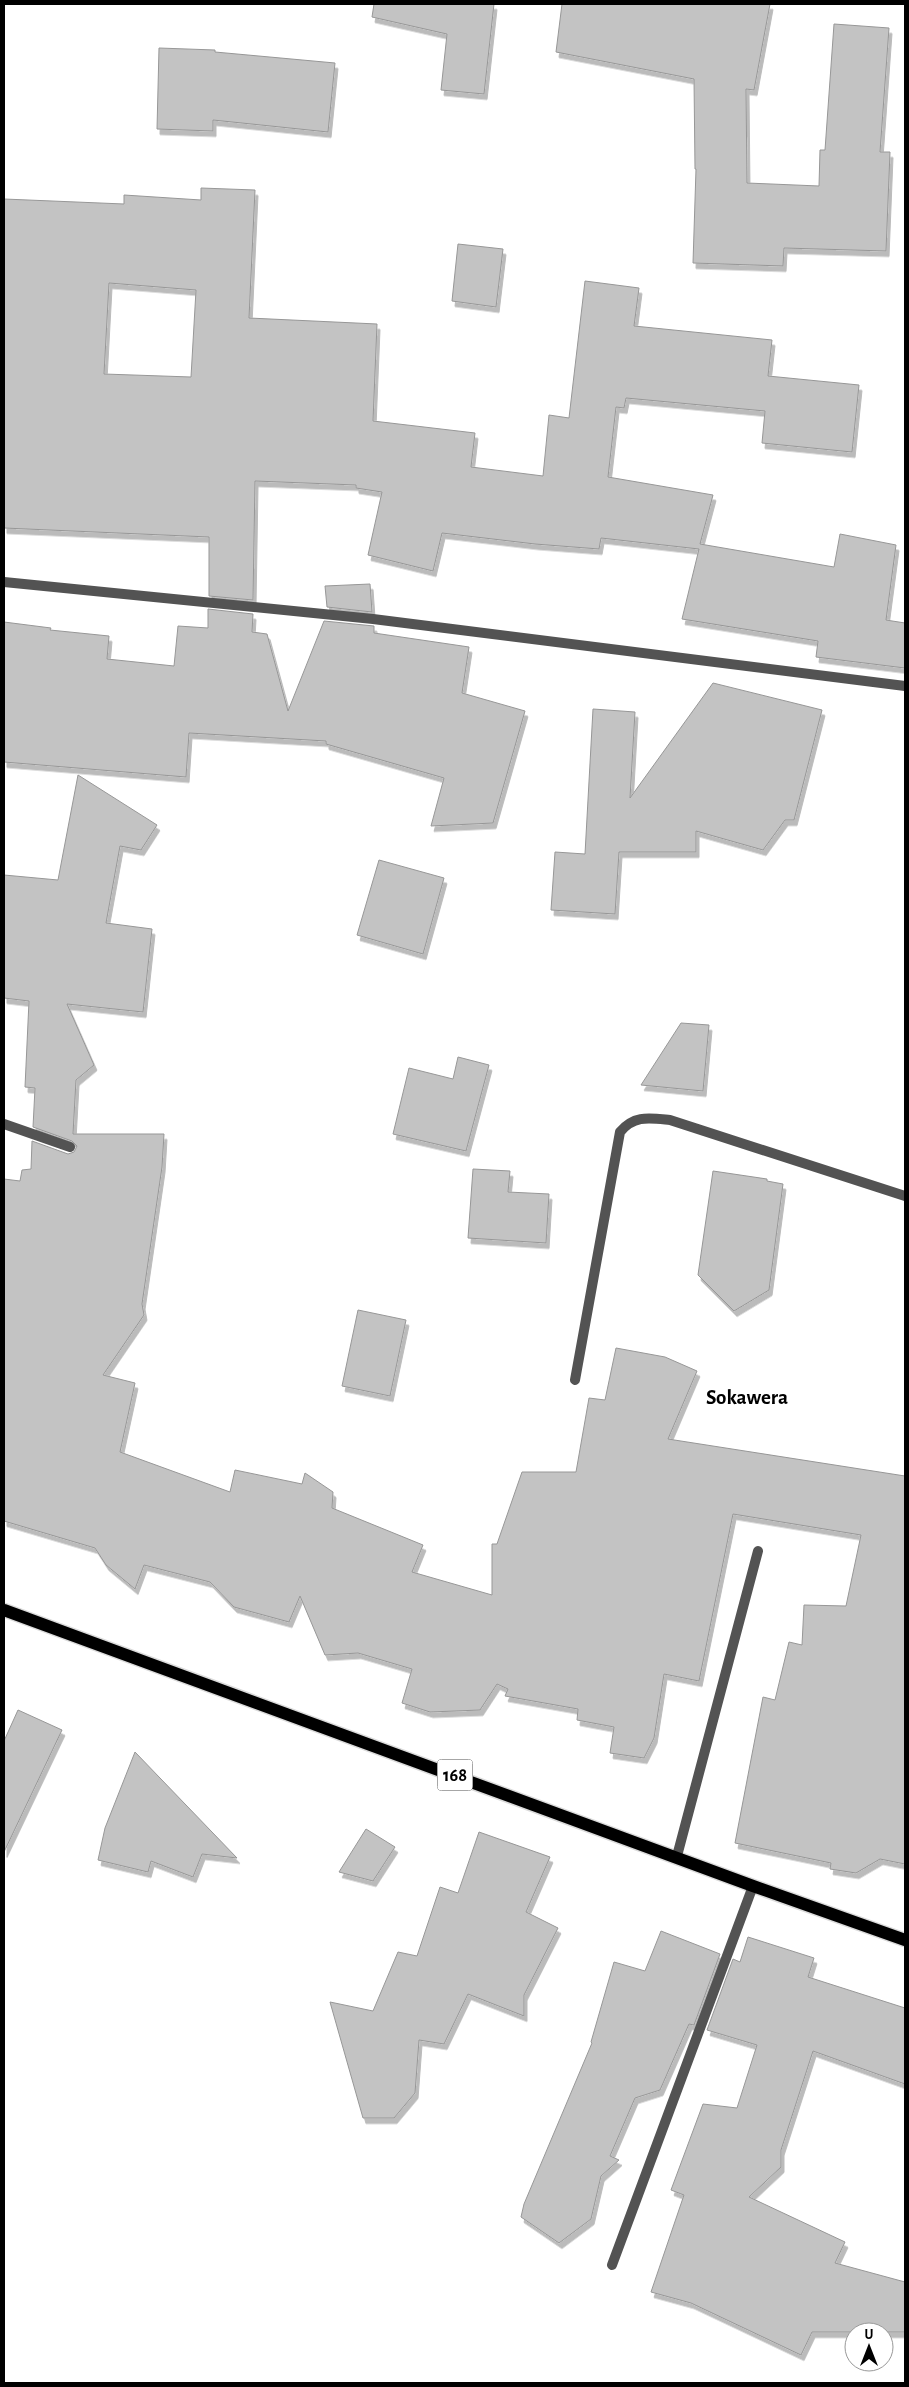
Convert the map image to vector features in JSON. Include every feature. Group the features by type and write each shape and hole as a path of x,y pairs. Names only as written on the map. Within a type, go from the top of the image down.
{"main road":[{"name":"168","path":"4,1610 677,1856 753,1886 905,1940"}],"street":[{"path":"4,582 373,619 905,686"},
{"path":"575,1380 620,1132 628,1122 649,1118 670,1120 905,1196"},
{"path":"4,1124 70,1147"},
{"path":"677,1856 758,1551"},
{"path":"612,2265 753,1886"}],"building":[{"path":"374,4 494,4 484,94 441,90 447,34 372,17"},
{"path":"562,4 770,4 754,90 746,89 747,183 819,186 820,150 825,150 834,24 889,28 880,152 890,152 886,251 784,248 783,266 693,263 696,169 694,79 556,52"},
{"path":"159,48 215,50 215,52 335,63 328,132 213,120 213,131 157,129"},
{"path":"201,188 255,190 249,318 377,324 373,421 475,433 471,467 543,476 549,415 569,418 585,281 639,288 634,326 772,340 768,376 859,385 852,452 762,443 765,411 626,398 624,408 616,407 608,477 713,495 700,544 834,567 840,534 896,545 886,620 905,623 905,668 816,657 818,641 682,619 699,549 601,538 599,549 535,544 442,533 433,571 368,555 382,492 356,488 356,485 255,481 253,600 209,596 209,537 4,528 4,199 124,204 124,195 201,200","holes":["109,283 196,290 191,377 104,374"]},
{"path":"458,244 503,249 496,307 452,301"},
{"path":"370,584 372,612 327,607 325,586"},
{"path":"208,609 253,614 252,632 267,634 288,711 324,621 374,626 374,633 469,647 462,693 525,711 493,823 431,826 444,778 326,744 326,741 189,733 186,777 4,762 4,622 51,628 50,630 109,636 107,659 174,666 178,626 208,628"},
{"path":"713,683 822,710 794,820 785,820 763,850 696,831 696,852 619,852 615,914 551,910 555,852 585,854 593,709 635,712 630,798"},
{"path":"78,775 157,825 141,850 120,846 106,923 152,929 143,1012 67,1004 94,1065 76,1080 73,1134 164,1134 162,1167 142,1304 144,1315 103,1375 135,1383 120,1452 230,1492 235,1470 302,1484 305,1473 333,1492 332,1508 423,1545 412,1572 492,1595 492,1544 497,1544 522,1472 576,1472 589,1398 605,1400 616,1348 665,1357 697,1371 668,1439 905,1476 905,1864 880,1859 856,1873 830,1869 831,1863 735,1843 763,1697 775,1700 789,1642 802,1645 804,1605 846,1606 861,1535 733,1514 699,1681 664,1674 654,1738 644,1758 610,1753 614,1727 577,1720 578,1709 505,1696 508,1689 497,1684 480,1710 430,1712 402,1703 412,1669 358,1653 325,1655 300,1596 289,1622 234,1607 210,1582 144,1565 135,1589 106,1565 95,1548 4,1521 4,1179 20,1181 22,1170 31,1169 32,1141 68,1154 74,1152 77,1146 72,1141 33,1127 35,1088 25,1087 29,1001 4,998 4,875 58,880"},
{"path":"379,860 444,878 423,954 357,935"},
{"path":"681,1023 709,1025 703,1091 641,1085"},
{"path":"458,1057 489,1065 466,1151 393,1134 409,1068 453,1079"},
{"path":"473,1169 510,1171 508,1192 549,1194 546,1243 468,1238"},
{"path":"713,1171 767,1179 767,1181 783,1184 769,1290 734,1311 698,1275"},
{"path":"358,1310 406,1320 390,1396 342,1386"},
{"path":"18,1710 62,1730 4,1852 4,1741"},
{"path":"135,1752 237,1858 202,1854 193,1877 151,1861 148,1872 98,1860 105,1828"},
{"path":"366,1829 395,1847 373,1881 339,1872"},
{"path":"479,1832 550,1857 526,1912 558,1928 524,1995 524,2016 468,1994 444,2044 419,2040 415,2093 394,2118 363,2118 330,2002 373,2011 398,1952 417,1956 440,1887 458,1893"},
{"path":"661,1931 720,1954 694,2025 689,2024 660,2090 635,2098 610,2156 619,2160 601,2176 591,2219 559,2243 521,2217 524,2204 592,2043 614,1962 645,1971"},
{"path":"748,1937 814,1958 808,1977 905,2008 905,2084 813,2051 781,2150 781,2167 749,2197 845,2242 835,2263 905,2282 905,2332 894,2332 894,2322 844,2322 844,2332 812,2332 801,2355 691,2303 651,2292 684,2195 671,2190 703,2104 737,2108 757,2045 707,2030 733,1959 740,1962"}],"district":[{"name":"Sokawera","path":"747,1397"}]}
